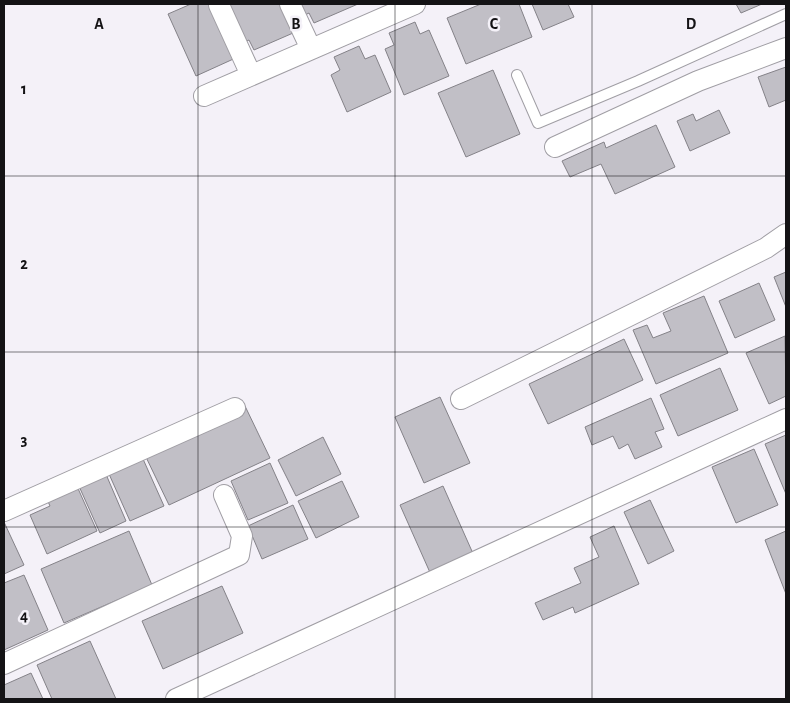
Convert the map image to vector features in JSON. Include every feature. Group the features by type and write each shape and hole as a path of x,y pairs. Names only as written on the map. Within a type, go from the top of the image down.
{"street":[{"path":"290,4 311,49"},
{"path":"204,96 415,4"},
{"path":"219,5 251,75"},
{"path":"556,147 698,81 786,48"},
{"path":"461,399 766,248 786,234"},
{"path":"4,511 235,408"},
{"path":"176,699 786,419"},
{"path":"4,664 239,555 242,536 224,495"}],"lane":[{"path":"517,75 538,124 786,14"}],"building":[{"path":"191,4 358,4 314,23 309,13 295,20 300,30 254,50 249,40 235,46 240,56 196,76 168,14"},
{"path":"481,4 519,4 532,37 466,64 447,18"},
{"path":"532,4 568,4 574,17 543,30"},
{"path":"736,4 762,4 741,13"},
{"path":"415,22 420,34 429,30 449,76 404,95 385,49 394,45 389,33"},
{"path":"359,46 365,59 375,55 391,92 347,112 331,75 340,70 334,57"},
{"path":"786,67 786,100 769,107 758,77"},
{"path":"493,70 520,134 466,157 438,93"},
{"path":"719,110 730,133 690,151 677,121 693,114 696,121"},
{"path":"656,125 675,167 615,194 601,164 570,177 562,161 604,142 606,148"},
{"path":"786,272 786,307 774,277"},
{"path":"759,283 775,320 735,338 719,301"},
{"path":"704,296 728,353 656,384 633,330 647,325 653,338 671,331 663,313"},
{"path":"785,336 786,396 769,404 746,353"},
{"path":"624,339 643,380 548,424 529,384"},
{"path":"720,368 738,410 678,436 660,395"},
{"path":"440,397 470,463 424,483 395,417"},
{"path":"651,398 664,429 655,432 662,447 635,459 628,444 619,449 613,436 592,445 585,427"},
{"path":"245,406 270,458 169,505 144,453"},
{"path":"786,435 786,494 765,444"},
{"path":"323,437 341,474 296,496 278,460"},
{"path":"754,449 778,505 736,523 712,467"},
{"path":"143,459 164,506 130,521 109,474"},
{"path":"270,463 288,503 248,520 231,481"},
{"path":"105,472 126,521 100,533 78,484"},
{"path":"342,481 359,517 316,538 298,501"},
{"path":"76,484 97,531 47,554 30,515 50,506 46,497"},
{"path":"443,486 475,558 432,577 400,505"},
{"path":"650,500 674,551 648,564 624,512"},
{"path":"293,505 308,539 262,559 248,526"},
{"path":"4,522 24,565 4,574"},
{"path":"614,526 639,584 575,613 573,607 543,620 535,603 581,583 574,568 599,557 590,537"},
{"path":"129,531 152,585 64,623 41,569"},
{"path":"786,531 786,594 765,540"},
{"path":"24,575 48,630 4,650 4,583"},
{"path":"222,586 243,633 163,669 142,621"},
{"path":"90,641 116,699 52,699 37,665"},
{"path":"31,673 43,699 4,699 4,685"}]}
